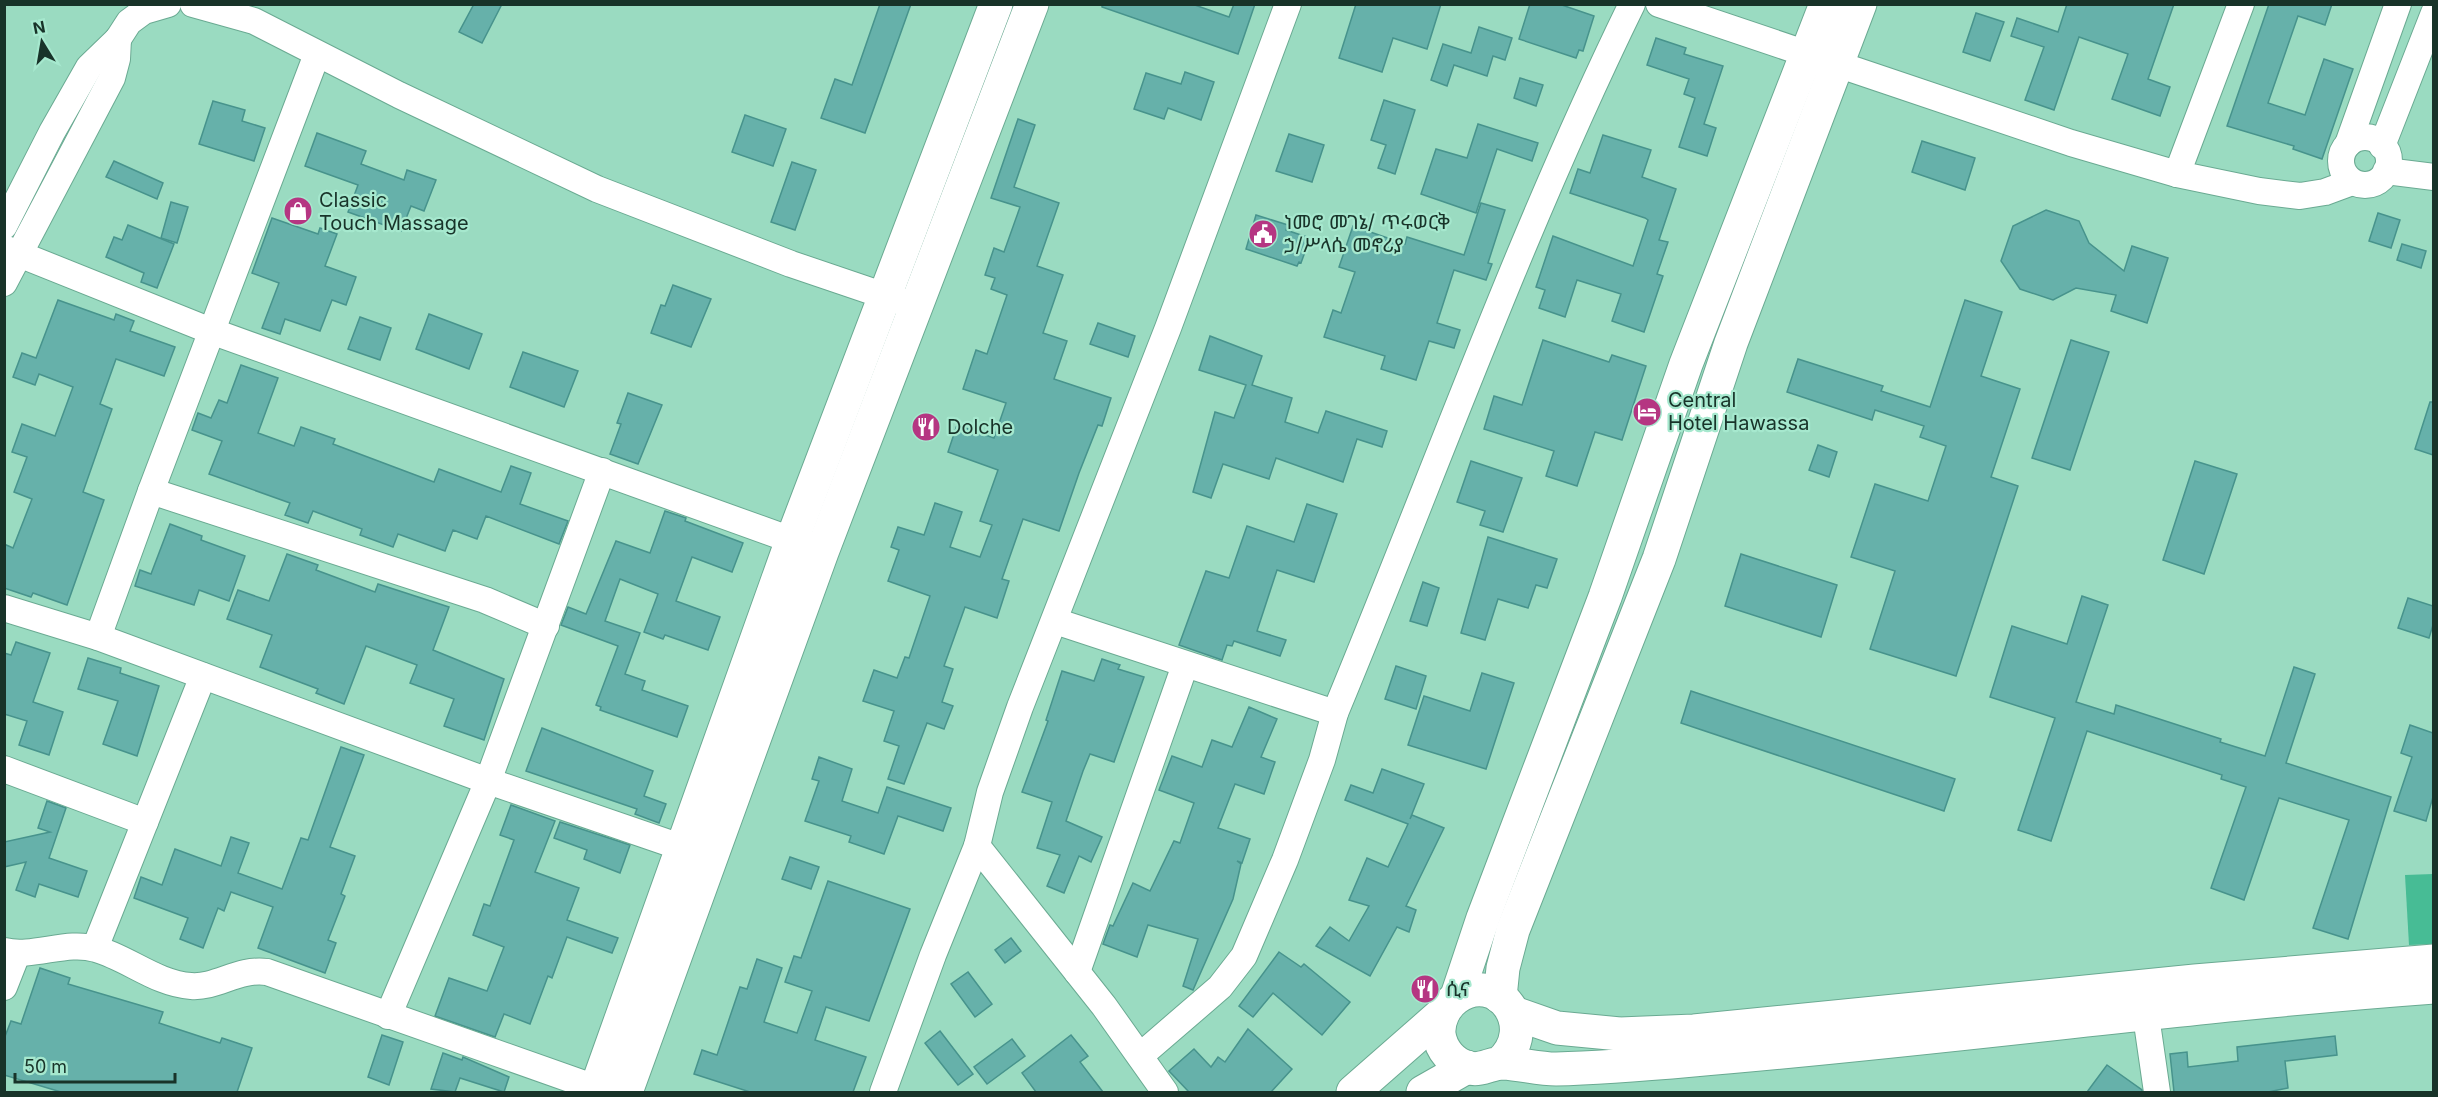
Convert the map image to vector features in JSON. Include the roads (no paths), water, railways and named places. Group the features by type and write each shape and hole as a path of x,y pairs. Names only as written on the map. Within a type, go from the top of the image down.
{"main road":[{"path":"606,1092 682,847 792,540 996,4"},
{"path":"606,1092 712,859 822,552 1032,4"},
{"path":"1480,1073 1448,1055 1442,1046 1439,1024 1450,1005 1605,597 1686,364 1826,4"},
{"path":"1480,1073 1514,1046 1518,1024 1507,1005 1513,930 1659,559 1731,343 1860,4"},
{"path":"1353,1092 1450,1005 1479,990 1557,1028 1620,1034 1694,1031 2196,981 2433,961"},
{"path":"1423,1092 1480,1073 1628,1066 2433,987"}],"street":[{"path":"4,226 52,132 89,67 118,39 129,22 144,11 168,4"},
{"path":"193,4 254,21 317,54 597,189 791,264 886,295 917,308"},
{"path":"883,1092 976,846 998,771 1168,328 1288,4"},
{"path":"1140,1056 1220,987 1244,956 1286,860 1322,760 1335,713 1523,249 1595,81 1632,4"},
{"path":"1659,4 2071,143 2177,174 2259,191 2300,196 2325,192 2352,182 2368,185 2382,177 2384,158 2433,13"},
{"path":"2177,174 2241,4"},
{"path":"2352,182 2343,171 2341,156 2349,144 2398,4"},
{"path":"2390,29 2424,38"},
{"path":"4,283 13,252 112,78 117,59 118,39"},
{"path":"98,637 317,54"},
{"path":"2349,144 2362,138 2377,141 2384,158 2433,177"},
{"path":"13,252 211,332 822,552"},
{"path":"388,1016 488,781 602,471"},
{"path":"151,491 485,600 546,626"},
{"path":"4,608 98,637 488,781 712,859"},
{"path":"1055,621 1335,713"},
{"path":"1077,972 1185,665"},
{"path":"95,948 203,676"},
{"path":"4,769 145,822"},
{"path":"976,846 1077,972 1165,1092"},
{"path":"4,987 11,952 67,948 95,948 156,976 185,986 202,986 247,972 267,972 606,1092"},
{"path":"2146,1016 2157,1092"}],"place":[{"name":"Classic Touch Massage","path":"298,211"},
{"name":"ነመሮ መገኔ/ ጥሩወርቅ ኃ/ሥላሴ መኖሪያ","path":"1263,234"},
{"name":"Central Hotel Hawassa","path":"1647,412"},
{"name":"Dolche","path":"926,427"},
{"name":"ሲና","path":"1425,989"}]}
